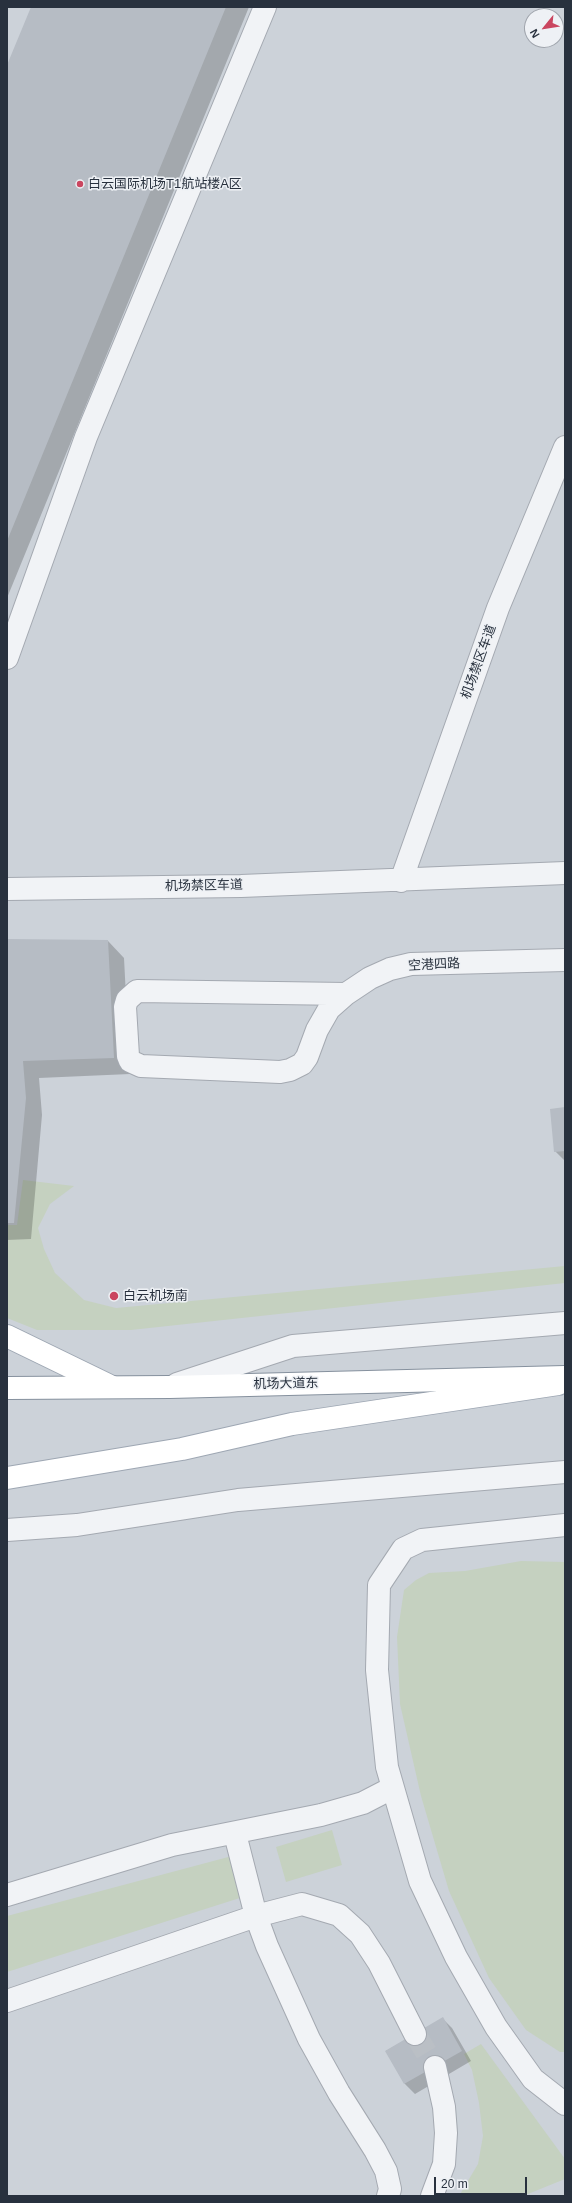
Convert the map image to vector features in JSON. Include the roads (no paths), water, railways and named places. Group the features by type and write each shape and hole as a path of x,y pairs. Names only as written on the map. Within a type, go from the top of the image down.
{"main road":[{"path":"7,1336 112,1387"},
{"name":"机场大道东","path":"7,1388 170,1387 565,1377"},
{"path":"7,1478 182,1449 292,1424 565,1383"}],"street":[{"path":"7,658 86,437 265,7"},
{"name":"机场禁区车道","path":"401,881 498,608 565,447"},
{"name":"机场禁区车道","path":"7,889 401,881 565,873"},
{"name":"空港四路","path":"346,994 137,990 127,1000 125,1007 128,1056 130,1061 135,1064 280,1072 290,1070 302,1064 307,1057 317,1030 329,1009 346,994 370,978 390,969 411,964 565,960"},
{"path":"170,1387 292,1346 565,1323"},
{"path":"7,1530 77,1524 238,1500 565,1472"},
{"path":"565,1525 422,1540 403,1549 379,1585 377,1670 387,1766 392,1788 420,1881 456,1957 496,2027 533,2079 565,2104"},
{"path":"7,1895 172,1845 234,1834 321,1815 363,1803 392,1788"},
{"path":"234,1834 256,1916 309,2039 339,2093 376,2150 386,2170 390,2189 388,2196"},
{"path":"7,2001 256,1916 302,1904 339,1915 360,1934 379,1962 415,2034"},
{"path":"432,2196 444,2164 446,2134 444,2107 435,2067"}],"tunnel":[{"path":"415,2034 435,2067"}],"place":[{"name":"白云国际机场T1航站楼A区","path":"80,184"},
{"name":"白云机场南","path":"114,1296"}]}
